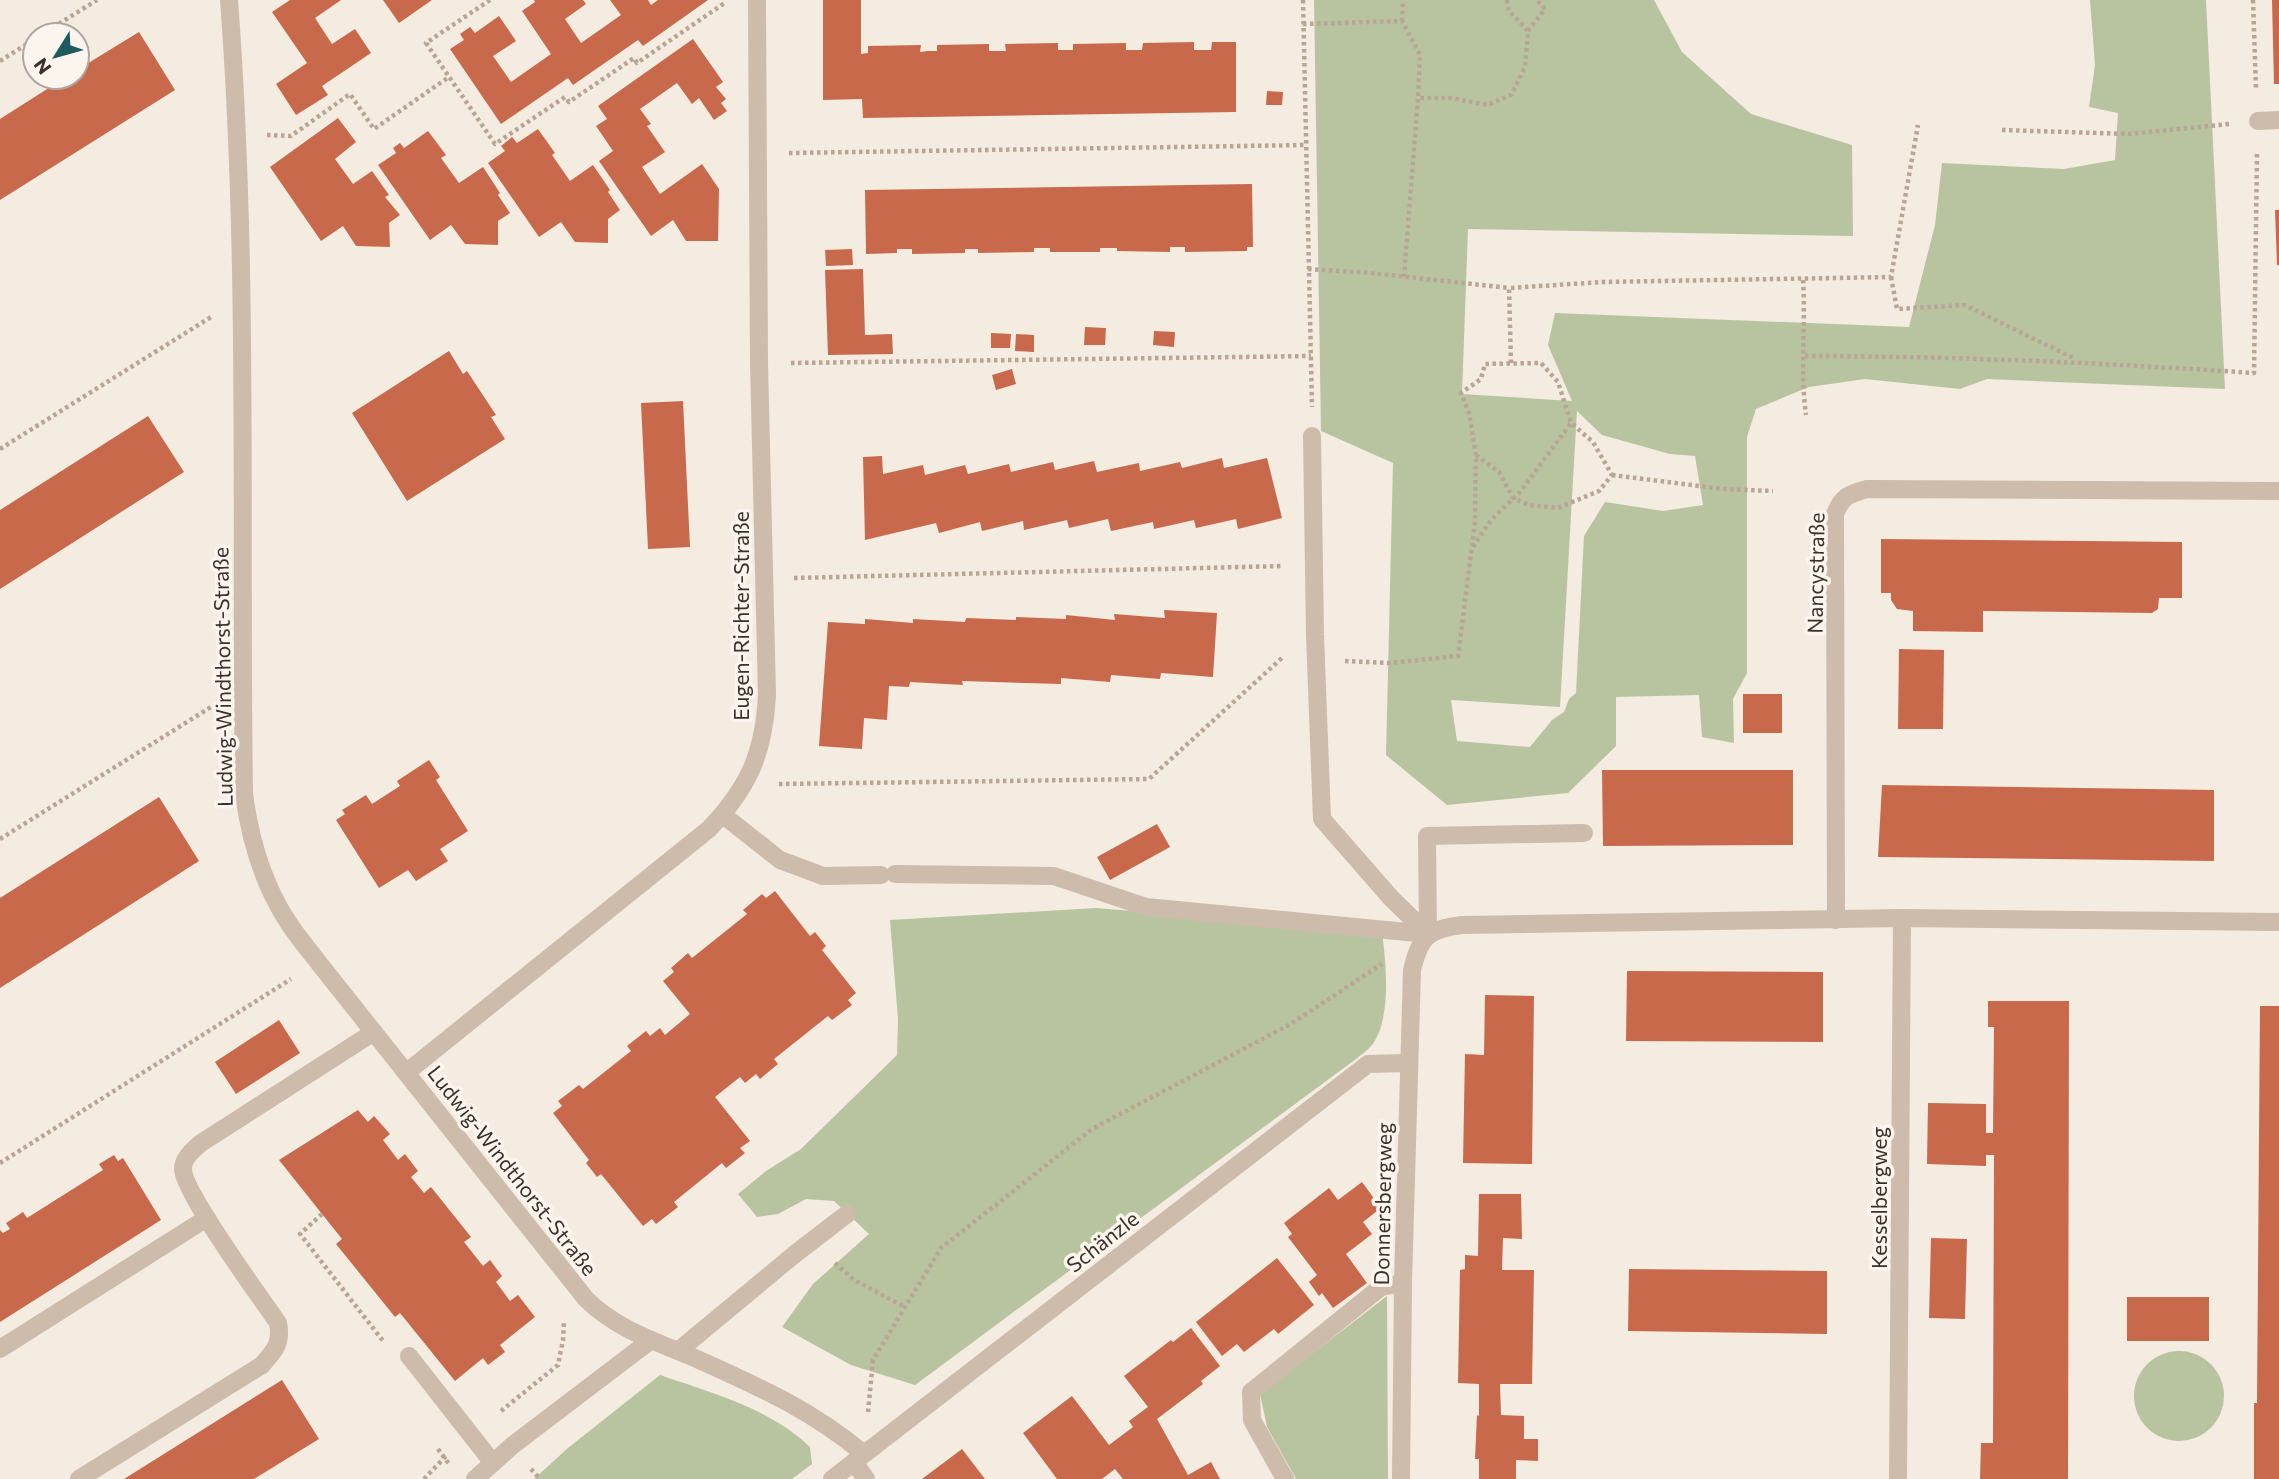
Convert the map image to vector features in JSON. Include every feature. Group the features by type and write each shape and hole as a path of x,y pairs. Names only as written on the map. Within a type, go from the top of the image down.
{"street":[{"name":"Ludwig-Windthorst-Straße","path":"229,0 237,134 242,298 244,794 248,826 273,896 288,922 318,962 586,1299 601,1314 615,1324 772,1392 835,1430 859,1458 866,1479"},
{"name":"Eugen-Richter-Straße","path":"407,1072 709,829 723,815 745,784 755,761 765,718 756,153 757,0"},
{"path":"2258,121 2279,120"},
{"path":"1312,436 1315,635 1322,819 1391,898 1428,934"},
{"name":"Nancystraße","path":"1836,920 1835,514 1846,496 1867,489 2279,491"},
{"path":"723,815 780,860 823,876 1054,876 1146,907 1428,934 1440,928 1462,925 1902,918 2279,922"},
{"path":"1428,934 1427,836 1584,833"},
{"name":"Kesselbergweg","path":"1898,1479 1902,918"},
{"name":"Donnersbergweg","path":"1401,1479 1403,1283 1412,970 1417,952 1428,934"},
{"path":"79,1479 262,1365 274,1352 281,1337 278,1323 207,1218 184,1180 182,1167 201,1143 374,1032"},
{"name":"Schänzle","path":"832,1479 1368,1064 1408,1063"},
{"path":"678,1351 810,1241 847,1214"},
{"path":"0,1349 207,1218"},
{"path":"1285,1479 1252,1420 1251,1392 1381,1287 1403,1283"},
{"path":"475,1479 651,1340"},
{"path":"409,1356 493,1463"}],"path":[{"path":"63,21 97,0"},
{"path":"490,0 426,43 495,144 565,97 569,102 634,58 637,63 730,0"},
{"path":"1303,0 1312,436"},
{"path":"1404,0 1402,21 1419,55 1404,277"},
{"path":"1507,0 1509,10 1528,31"},
{"path":"1418,98 1452,98 1487,105 1511,95 1525,67 1528,31 1545,9 1537,0"},
{"path":"1805,356 2079,361 2254,373 2258,121 2253,0"},
{"path":"1303,24 1402,21"},
{"path":"0,61 21,48"},
{"path":"237,134 291,136 350,94 374,129 449,77"},
{"path":"2001,130 2129,134 2258,121"},
{"path":"1918,125 1891,277 1897,309 1965,305 2079,361"},
{"path":"756,153 1307,145"},
{"path":"1308,269 1509,288 1603,282 1891,277"},
{"path":"1803,279 1803,394 1806,415"},
{"path":"1509,288 1511,363"},
{"path":"0,449 242,298"},
{"path":"759,363 1311,356"},
{"path":"1316,660 1389,663 1458,656 1475,522 1476,454 1469,413 1461,393 1482,379 1485,363 1541,363 1558,382 1571,423 1593,442 1612,475"},
{"path":"1472,548 1491,520 1513,498 1571,423"},
{"path":"1476,454 1499,472 1513,498 1529,505 1558,508 1599,491 1612,475"},
{"path":"1612,475 1723,489 1773,491"},
{"path":"764,578 1314,566"},
{"path":"745,784 1149,779 1303,639 1315,635"},
{"path":"0,839 244,686"},
{"path":"859,1458 873,1360 941,1248 1092,1129 1289,1025 1428,934"},
{"path":"0,1163 318,962"},
{"path":"322,1214 300,1234 384,1343"},
{"path":"810,1241 854,1280 905,1307"},
{"path":"424,1479 471,1435 558,1365 564,1318 586,1299"},
{"path":"436,1447 452,1468"}],"green space":[{"path":"1314,0 1654,0 1682,52 1751,114 1852,145 1853,236 1468,229 1462,394 1572,401 1548,345 1555,313 1909,327 1935,225 1942,163 2064,169 2115,160 2118,113 2089,107 2095,65 2090,0 2206,0 2225,389 1987,379 1960,389 1865,379 1809,387 1756,409 1747,437 1747,673 1733,699 1734,743 1702,737 1699,695 1616,697 1616,746 1568,793 1447,805 1386,755 1393,463 1321,431","holes":["1577,411 1602,435 1670,454 1695,456 1703,505 1663,511 1605,502 1584,536 1576,693 1569,699 1564,712 1552,720 1530,747 1457,741 1451,700 1560,707"]},
{"path":"1096,908 1382,932 1386,990 1383,1020 1378,1034 1370,1047 1356,1059 915,1385 851,1365 782,1327 813,1284 869,1234 834,1201 806,1199 778,1214 757,1217 738,1194 766,1171 801,1149 897,1055 898,1019 890,920"},
{"path":"1387,1296 1388,1479 1296,1479 1267,1427 1260,1394"},
{"path":"2179,1351 2196,1355 2211,1364 2220,1379 2224,1396 2220,1413 2211,1428 2196,1437 2179,1441 2162,1437 2147,1428 2138,1413 2134,1396 2138,1379 2147,1364 2162,1355"},
{"path":"660,1375 720,1395 777,1422 810,1447 812,1464 792,1479 534,1479 568,1448"}],"building":[{"path":"290,0 341,0 315,18 332,44 355,29 371,53 322,86 328,95 296,115 276,84 307,63 272,12"},
{"path":"383,0 432,0 399,23"},
{"path":"534,0 583,0 586,4 565,19 581,43 621,15 610,0 648,0 651,5 658,0 708,0 643,46 638,40 573,85 568,78 501,124 450,49 464,40 460,34 470,27 475,33 499,16 516,41 493,56 511,82 551,54 522,11 535,2"},
{"path":"823,0 861,0 861,54 868,53 868,46 921,45 920,52 937,51 937,45 989,44 989,51 1006,51 1005,44 1058,43 1058,50 1073,50 1073,44 1126,43 1126,50 1142,50 1143,43 1194,42 1194,50 1211,50 1212,42 1236,42 1236,112 863,118 862,99 823,100"},
{"path":"2272,0 2279,0 2279,84 2274,84"},
{"path":"139,32 175,90 0,200 0,119 44,91 91,91 91,61"},
{"path":"693,39 723,82 716,87 726,99 721,103 727,111 714,120 699,98 692,104 677,83 640,109 651,124 647,126 665,152 642,167 660,194 702,164 719,189 718,241 686,241 673,220 651,236 599,161 613,151 596,126 607,119 598,106"},
{"path":"1267,91 1283,92 1282,105 1266,105"},
{"path":"338,118 356,142 335,159 353,184 372,171 389,195 385,197 400,215 389,223 390,247 356,246 343,226 321,241 270,167"},
{"path":"538,129 570,181 593,165 610,190 608,192 620,210 608,219 608,243 575,242 561,222 539,237 488,163 505,151 501,146 512,137 517,143"},
{"path":"428,131 446,155 441,158 459,183 483,167 500,193 498,195 510,213 498,221 498,245 465,244 451,225 430,240 378,165 396,153 393,148 400,143 404,148"},
{"path":"1252,184 1253,247 1247,247 1247,251 1185,252 1185,247 1170,247 1170,252 1100,248 1100,252 1050,252 1050,248 1034,248 1034,252 978,253 978,249 965,249 965,253 912,254 912,249 897,249 897,253 866,254 865,190"},
{"path":"2275,210 2279,210 2279,265 2277,265"},
{"path":"852,249 853,265 826,266 825,250"},
{"path":"863,269 865,335 892,334 893,354 828,355 825,270"},
{"path":"1085,327 1106,328 1105,345 1084,345"},
{"path":"1154,331 1175,332 1174,347 1153,345"},
{"path":"991,333 1011,334 1010,348 991,348"},
{"path":"1016,334 1034,335 1034,352 1015,351"},
{"path":"449,351 463,374 467,371 496,415 491,417 505,439 407,501 352,413"},
{"path":"1012,369 1016,384 996,390 992,375"},
{"path":"683,401 690,547 648,549 641,403"},
{"path":"148,416 184,472 0,589 0,510"},
{"path":"882,456 883,474 923,465 925,475 965,465 968,474 1009,464 1011,472 1053,462 1055,470 1094,461 1097,472 1139,463 1140,471 1180,462 1182,468 1222,458 1224,468 1267,458 1282,518 1238,529 1236,519 1196,528 1194,520 1154,529 1153,522 1111,531 1108,519 1069,528 1067,520 1024,530 1023,521 982,531 980,522 939,533 936,523 865,540 863,457"},
{"path":"1881,539 2182,542 2182,598 2159,598 2158,609 2152,613 1983,611 1983,632 1913,631 1913,611 1897,609 1891,600 1891,593 1881,593"},
{"path":"1164,610 1217,613 1213,677 1161,673 1160,679 1111,675 1110,682 1061,678 1061,684 962,681 963,685 910,682 909,687 889,686 887,720 864,718 862,749 819,746 828,622 865,624 865,619 913,623 913,619 965,622 966,618 1066,619 1066,615 1115,620 1114,614 1165,618"},
{"path":"1899,649 1944,650 1943,729 1898,729"},
{"path":"1743,694 1782,694 1782,733 1743,733"},
{"path":"429,760 440,777 436,780 468,831 440,849 448,861 416,881 408,870 379,888 336,820 345,814 342,810 366,795 372,804 400,786 397,781"},
{"path":"1602,770 1793,770 1793,845 1603,846"},
{"path":"1882,785 2214,790 2214,861 1878,857"},
{"path":"159,797 199,861 0,988 0,898"},
{"path":"1157,824 1170,847 1110,880 1097,857"},
{"path":"775,891 810,936 815,932 826,946 822,950 856,993 848,1000 852,1005 832,1020 828,1016 774,1059 778,1064 760,1079 756,1074 745,1083 740,1077 715,1097 750,1141 740,1148 745,1153 726,1168 722,1163 674,1202 678,1207 656,1224 652,1219 643,1226 601,1174 597,1177 586,1163 589,1160 553,1113 562,1106 558,1101 579,1085 583,1089 631,1051 627,1046 646,1031 650,1036 660,1028 665,1035 690,1014 663,981 674,972 671,968 688,953 692,958 747,914 743,910 762,894 766,898"},
{"path":"1627,971 1823,972 1823,1042 1626,1041"},
{"path":"1485,995 1534,996 1532,1164 1463,1163 1465,1054 1484,1055"},
{"path":"1988,1001 2069,1001 2068,1479 1980,1479 1981,1443 1993,1443 1994,1155 1986,1155 1986,1166 1927,1164 1928,1103 1986,1104 1986,1133 1993,1133 1994,1027 1988,1027"},
{"path":"2260,1006 2279,1006 2279,1479 2254,1479"},
{"path":"279,1020 300,1053 236,1094 215,1062"},
{"path":"358,1110 368,1122 374,1116 390,1134 383,1140 398,1160 405,1154 418,1171 411,1177 424,1193 431,1187 471,1237 464,1242 483,1266 490,1260 502,1276 496,1282 510,1301 518,1295 535,1317 500,1345 505,1352 488,1365 483,1358 455,1381 400,1313 395,1317 336,1244 342,1239 279,1160"},
{"path":"114,1155 118,1161 123,1158 161,1220 0,1322 0,1230 3,1233 10,1229 6,1223 23,1212 27,1218 103,1170 99,1164"},
{"path":"1362,1182 1381,1208 1363,1222 1372,1234 1346,1254 1367,1283 1333,1308 1322,1293 1319,1296 1309,1282 1317,1275 1288,1237 1292,1234 1284,1223 1329,1188 1338,1200"},
{"path":"1479,1194 1521,1194 1522,1239 1503,1238 1502,1270 1534,1270 1532,1384 1500,1384 1501,1415 1524,1416 1524,1439 1538,1439 1538,1461 1516,1460 1516,1479 1479,1479 1479,1459 1475,1459 1479,1384 1458,1383 1460,1270 1465,1269 1465,1255 1478,1256"},
{"path":"1931,1238 1967,1239 1965,1319 1929,1318"},
{"path":"1277,1258 1314,1305 1278,1334 1274,1329 1244,1352 1237,1344 1222,1356 1196,1322"},
{"path":"1629,1269 1827,1271 1827,1334 1628,1331"},
{"path":"2127,1297 2209,1297 2209,1341 2127,1341"},
{"path":"1191,1328 1220,1366 1201,1381 1203,1384 1157,1419 1188,1475 1211,1462 1220,1479 1123,1479 1115,1469 1102,1479 1057,1479 1023,1433 1072,1396 1109,1445 1133,1427 1129,1421 1148,1407 1124,1376"},
{"path":"282,1380 319,1439 254,1479 124,1479"},
{"path":"962,1449 985,1479 922,1479"}]}
